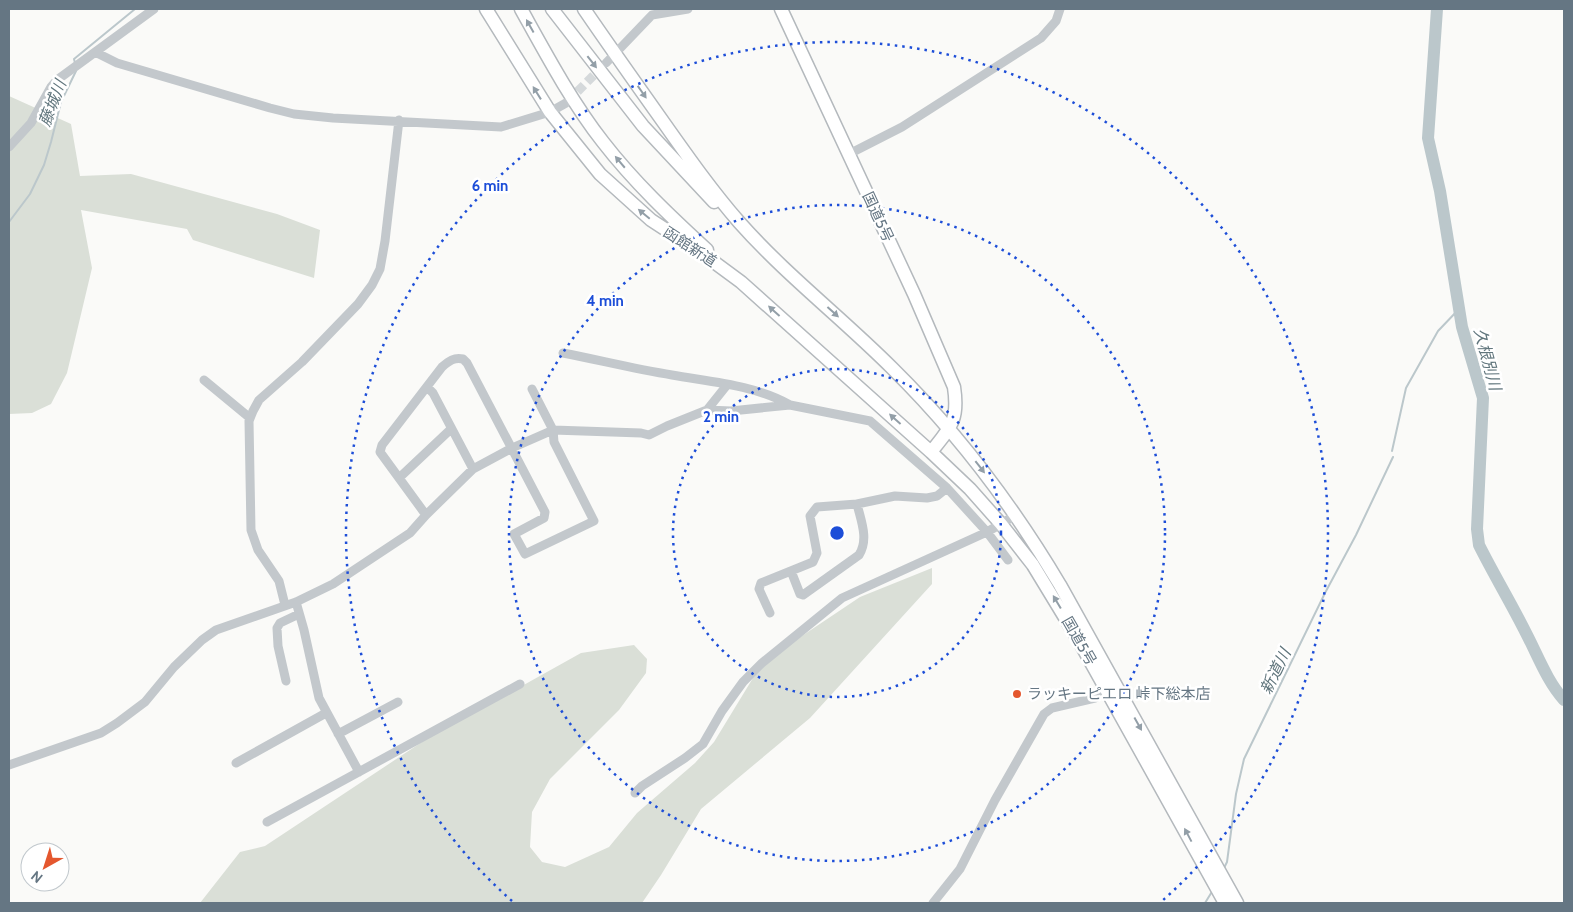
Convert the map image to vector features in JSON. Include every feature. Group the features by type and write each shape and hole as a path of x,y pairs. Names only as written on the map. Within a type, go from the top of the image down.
{"highway":[{"name":"函館新道","path":"486,9 550,112 585,157 617,191 650,220 703,254 741,282 931,452"},
{"path":"521,9 568,90 603,142 638,183 741,282"},
{"path":"552,9 617,94 667,153 738,226 870,346 950,428"},
{"path":"584,9 722,202 784,268"},
{"name":"国道5号","path":"781,9 914,294 954,387 957,404 955,416 950,428 931,452 970,489 1001,524 1033,565 1112,688"},
{"name":"国道5号","path":"950,428 1016,515 1056,578 1112,688 1214,873 1224,895 1237,903"}],"street":[{"path":"9,147 31,123 54,84 75,66 154,9"},
{"path":"606,63 652,15 688,9"},
{"path":"849,154 902,127 1041,38 1056,20 1060,9"},
{"path":"95,52 117,63 294,114 333,118 399,120 501,127 550,112 566,103"},
{"path":"286,605 279,581 258,550 251,530 250,418 259,400 302,362 358,304 372,285 380,269 399,120"},
{"path":"563,353 752,390 790,405 870,421 946,488 987,532 1008,560"},
{"path":"426,515 380,452 382,445 446,364 458,358 463,358 545,512 544,518 514,534 525,554 594,520 554,442 553,430 532,389"},
{"path":"204,380 250,418"},
{"path":"707,410 726,385"},
{"path":"427,387 433,392 473,470"},
{"path":"9,765 101,733 128,716 145,702 174,667 202,640 216,630 296,602 333,584 401,540 473,470 512,448 553,430 641,433 649,435 707,410 731,411 790,405"},
{"path":"870,421 881,406"},
{"path":"399,478 451,429"},
{"path":"770,613 759,586 761,583 813,562 817,558 818,553 810,516 817,507 857,504 895,496 927,498 937,496 946,488"},
{"path":"791,571 802,595 858,556 863,549 864,533 857,504"},
{"path":"635,793 642,786 703,744 722,711 743,682 762,663 842,598 987,532 1016,515"},
{"path":"296,602 319,698 360,772"},
{"path":"286,681 278,646 277,628 280,623 299,614"},
{"path":"267,822 520,684"},
{"path":"933,903 960,869 995,800 1044,714 1052,708 1095,698 1112,688"},
{"path":"338,734 398,702"},
{"path":"236,763 326,713"}],"shaded area":[{"path":"9,96 71,124 80,176 131,174 277,214 320,230 314,278 193,240 187,229 81,210 92,268 67,373 51,404 32,413 9,414"},
{"path":"932,568 932,584 810,718 701,809 642,903 200,903 240,852 265,846 425,740 581,653 634,645 647,659 646,673 619,710 550,779 532,812 530,847 542,862 565,867 609,847 637,813 695,763 714,742 753,678 778,652 860,597"}],"waterway":[{"name":"藤城川","path":"75,63 74,59 135,9"},
{"name":"久根別川","path":"1437,9 1428,138 1440,191 1462,327 1483,398 1477,529 1479,545 1548,677 1564,700"},
{"name":"藤城川","path":"9,222 30,194 44,165 61,102 76,71"},
{"name":"新道川","path":"1392,451 1406,388 1438,331 1459,309"},
{"name":"新道川","path":"1224,868 1227,862 1236,794 1244,759 1393,457"},
{"name":"新道川","path":"1205,903 1213,890"}],"tunnel":[{"path":"568,101 603,66"}],"place":[{"name":"ラッキーピエロ 峠下総本店","path":"1017,694"}]}
